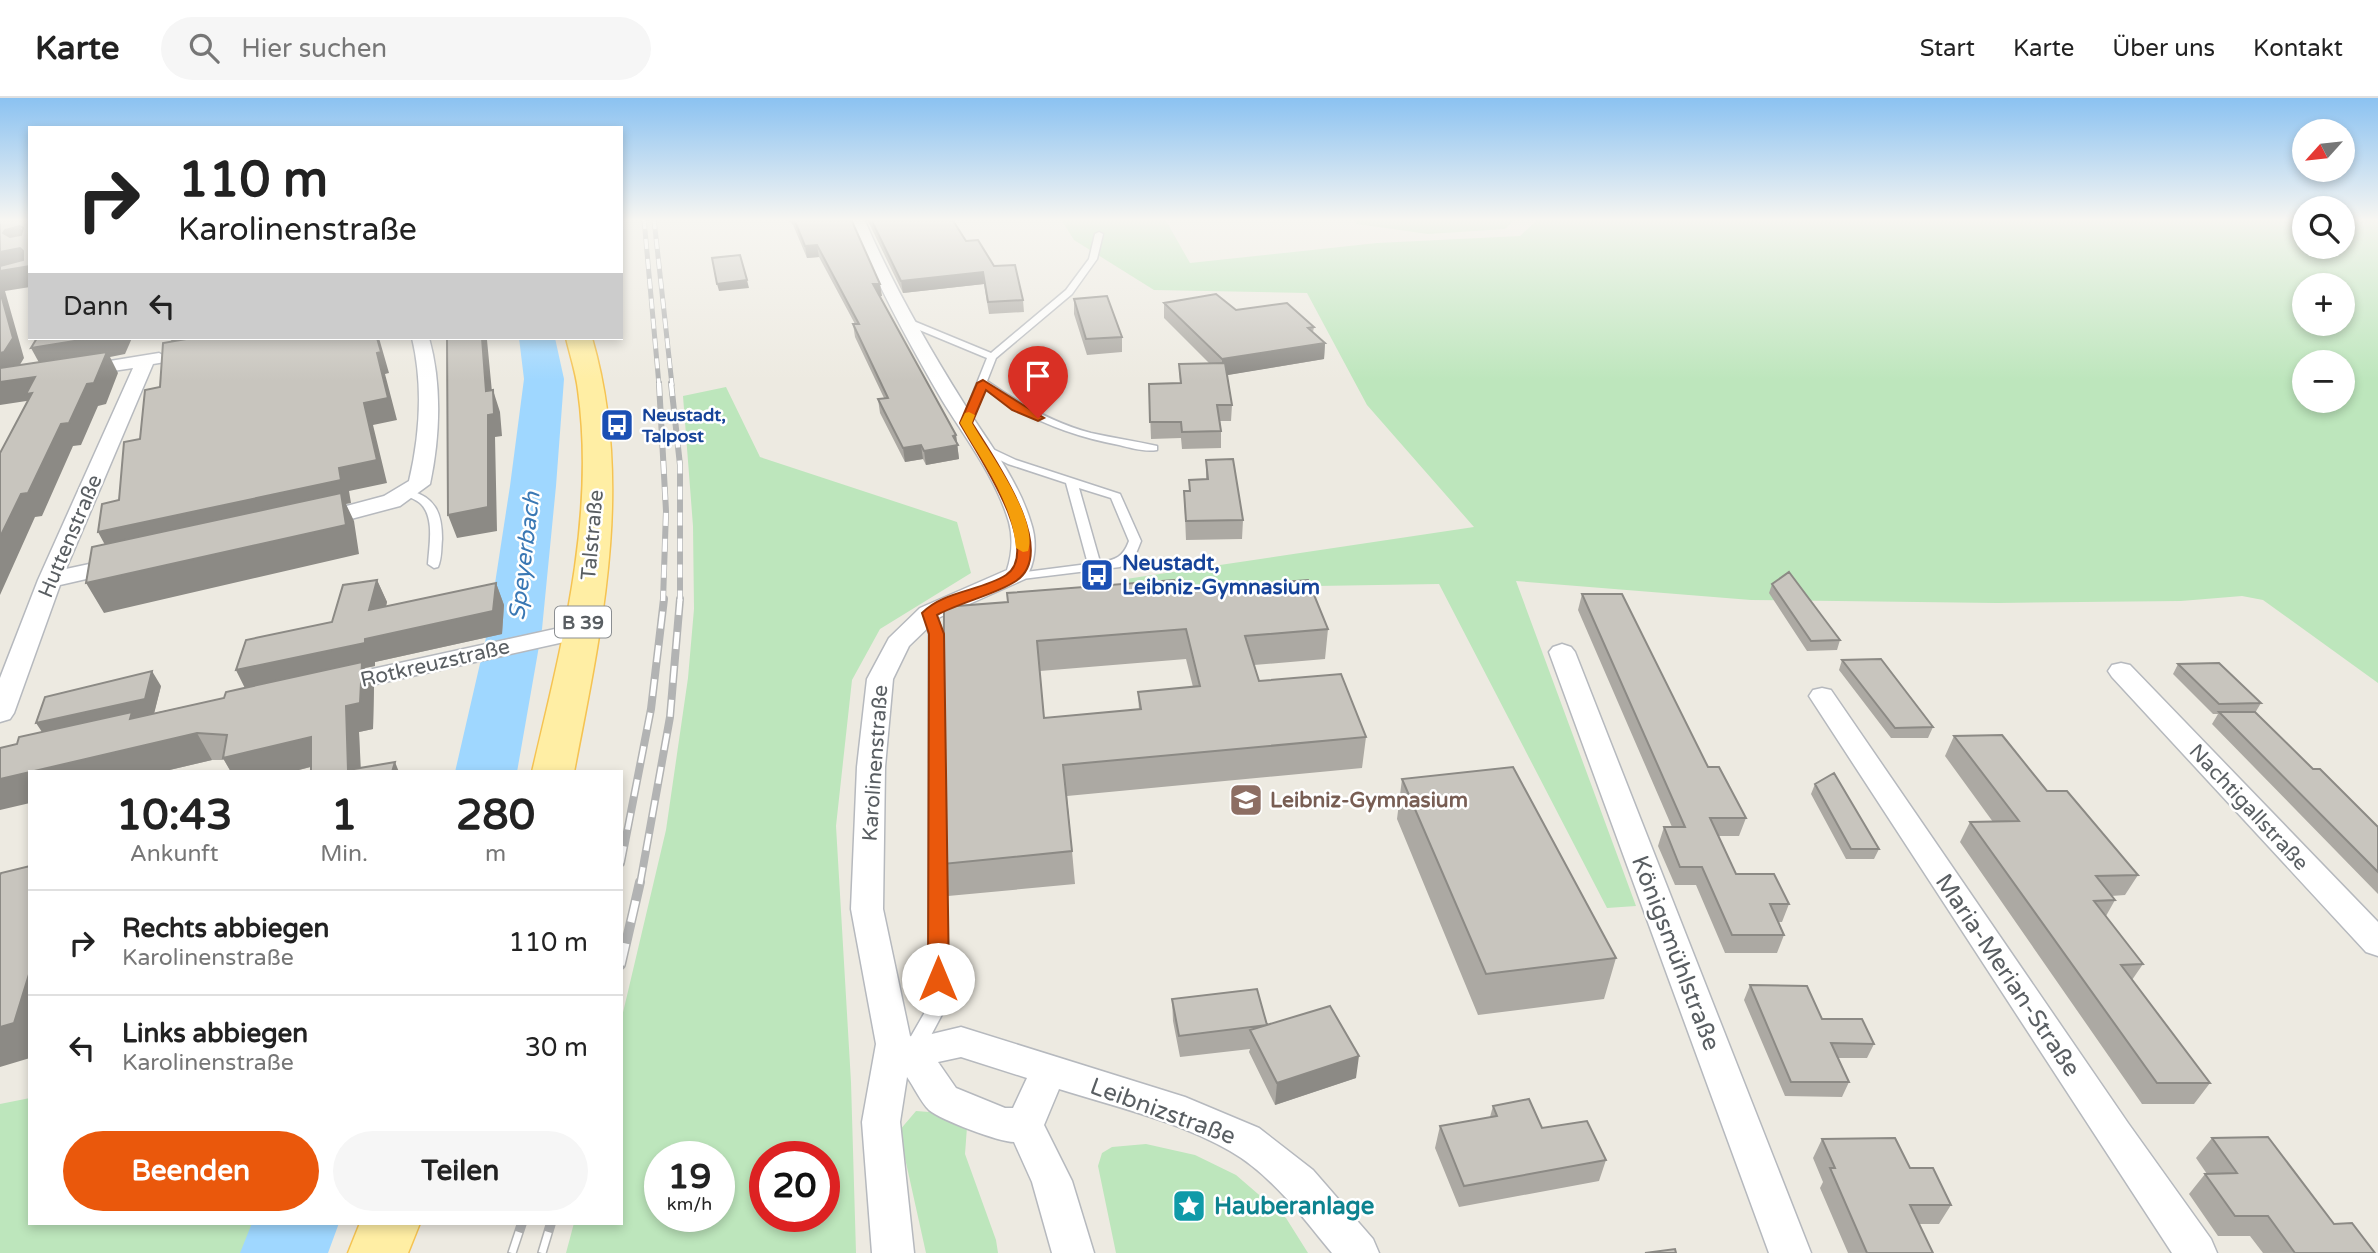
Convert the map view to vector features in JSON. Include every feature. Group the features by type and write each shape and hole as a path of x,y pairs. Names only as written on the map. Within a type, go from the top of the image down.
{"main road":[{"name":"Talstraße","path":"553,770 582,631 597,502 595,420 580,340"},
{"path":"378,1253 389,1225"}],"street":[{"path":"881,273 1003,486 1020,523 1023,552 1020,569 1010,578"},
{"path":"292,526 372,507 408,493 419,484 423,468 428,372 421,340"},
{"path":"64,373 182,354"},
{"name":"Huttenstraße","path":"0,713 50,580 145,361"},
{"path":"50,580 144,559"},
{"name":"Karolinenstraße","path":"902,1049 867,909 871,766 880,679 898,643 929,613 1010,578"},
{"name":"Rotkreuzstraße","path":"307,692 582,631"},
{"name":"Königsmühlstraße","path":"1562,652 1790,1253"},
{"name":"Nachtigallstraße","path":"2121,671 2378,943"},
{"name":"Maria-Merian-Straße","path":"1822,696 2106,1124 2196,1253"},
{"name":"Leibnizstraße","path":"902,1049 961,1042 1185,1113 1245,1140 1298,1183 1358,1253"},
{"path":"902,1049 943,1099 1003,1125 1025,1125"},
{"path":"893,1253 881,1122 902,1049"},
{"path":"1048,1071 1025,1125 1052,1181 1073,1253"}],"lane":[{"path":"966,423 992,357 1069,292 1083,273"},
{"path":"908,322 992,357"},
{"path":"983,383 1016,408 1060,428 1097,440 1153,449"},
{"path":"979,446 1012,462 1116,496 1135,541 1131,553 1120,563 1010,578"},
{"path":"1071,480 1095,567"},
{"path":"408,493 423,498 432,508 436,519 434,564"},
{"path":"902,1049 938,1005 936,634 929,613"}],"green space":[{"path":"1127,273 2378,273 2378,683 2263,600 2242,596 2181,601 1997,603 1751,600 1516,581 1636,906 1607,908 1439,584 1129,589 1126,579 1474,527 1367,405 1307,293 1154,290"},
{"path":"726,387 760,457 957,522 971,573 880,629 852,680 836,826 851,1082 856,1253 566,1253 573,1225 623,1225 623,1013 666,830 688,678 694,609 693,526 683,396"},
{"path":"28,1098 28,1225 272,1225 260,1253 0,1253 0,1104"},
{"path":"916,1111 942,1113 967,1127 965,1154 996,1240 998,1253 926,1253 899,1131"},
{"name":"Hauberanlage","path":"1146,1144 1195,1155 1236,1175 1286,1218 1308,1253 1116,1253 1098,1166 1102,1153 1112,1147"}],"building":[{"path":"715,273 745,273 747,280 717,284"},
{"path":"832,273 875,273 880,284 873,284 956,435 953,436 958,445 924,451 921,445 903,448 878,399 888,398 853,324 859,324"},
{"path":"897,273 975,273 901,281"},
{"path":"983,273 1017,273 1023,300 988,302"},
{"path":"0,291 13,338 4,352 0,353"},
{"path":"1216,294 1236,310 1287,303 1314,327 1308,328 1325,343 1222,359 1164,303"},
{"path":"1107,296 1122,337 1086,339 1074,299"},
{"path":"36,340 81,340 31,348"},
{"path":"180,340 378,340 381,352 377,353 388,398 364,403 377,460 339,468 341,480 98,532 102,504 119,500 124,442 140,439 145,390 160,387 163,343"},
{"path":"447,340 482,340 486,391 493,390 494,414 488,415 488,507 448,515"},
{"path":"107,352 94,383 87,384 69,423 61,424 28,493 21,494 0,537 0,453 32,393 26,394 35,377 0,382 0,368"},
{"path":"1225,363 1232,405 1217,405 1221,431 1182,432 1181,422 1150,422 1149,384 1181,383 1179,364"},
{"path":"1233,459 1243,520 1186,521 1184,491 1190,491 1189,480 1208,479 1206,460"},
{"path":"341,493 346,525 86,583 92,547"},
{"path":"1789,572 1840,640 1811,641 1772,584"},
{"path":"377,580 369,610 496,583 493,611 365,639 365,643 236,670 246,640 332,622 343,585"},
{"path":"1174,580 1176,590 1308,580 1328,629 1245,636 1259,681 1341,674 1366,737 1063,765 1072,851 943,864 944,607 1008,602 1007,593","holes":["1186,629 1200,686 1138,692 1141,709 1044,718 1037,641"]},
{"path":"1582,594 1622,594 1708,767 1719,767 1746,818 1710,818 1736,874 1774,874 1789,904 1770,904 1784,935 1732,935 1702,867 1680,867 1664,827 1685,827"},
{"path":"1881,659 1933,727 1895,728 1842,660"},
{"path":"362,662 360,703 346,706 348,770 311,770 311,737 223,758 227,735 197,733 39,770 28,770 28,772 0,779 0,748 17,744 19,737 132,712 130,719 224,698 226,692"},
{"path":"2219,663 2261,703 2219,704 2178,664"},
{"path":"152,671 145,699 36,723 45,697"},
{"path":"2219,712 2255,712 2313,769 2320,769 2378,827 2378,872"},
{"path":"2002,735 2047,791 2067,791 2138,875 2096,876 2115,900 2094,901 2143,964 2121,965 2210,1083 2157,1083 1970,822 2019,821 1954,736"},
{"path":"395,762 393,770 348,770"},
{"path":"1513,767 1616,958 1486,974 1402,779"},
{"path":"1834,773 1879,849 1851,849 1815,784"},
{"path":"28,866 28,978 14,1023 0,1027 0,875"},
{"path":"1750,985 1807,986 1822,1019 1862,1019 1874,1044 1831,1043 1849,1082 1791,1082"},
{"path":"1257,989 1267,1025 1179,1036 1172,999"},
{"path":"1330,1006 1359,1056 1277,1083 1250,1030"},
{"path":"1529,1099 1542,1128 1587,1121 1606,1160 1464,1186 1440,1126 1497,1116 1493,1106"},
{"path":"2268,1137 2334,1224 2352,1223 2375,1253 2295,1253 2268,1216 2235,1216 2205,1174 2237,1173 2212,1138"},
{"path":"1895,1138 1910,1168 1933,1168 1951,1205 1910,1205 1933,1253 1867,1253 1830,1168 1835,1168 1822,1139"},
{"path":"1675,1249 1676,1253 1645,1253"}],"waterway":[{"name":"Speyerbach","path":"486,770 515,629 533,486 544,379 537,340"},
{"name":"Speyerbach","path":"284,1253 295,1225"}],"railway":[{"path":"649,273 659,385"},
{"path":"660,273 672,385"},
{"path":"659,383 666,511 663,601"},
{"path":"671,383 680,465 680,599"},
{"path":"623,853 651,709 664,599"},
{"path":"640,884 670,717 680,599"},
{"path":"623,956 640,882"},
{"path":"512,1253 521,1225"},
{"path":"542,1253 550,1225"}],"slow traffic":[{"path":"969,415 966,423 1003,486 1020,523 1023,548"}],"place":[{"name":"Neustadt, Talpost","path":"617,425"},
{"name":"Neustadt, Leibniz-Gymnasium","path":"1097,575"},
{"name":"Leibniz-Gymnasium","path":"1246,800"},
{"name":"Hauberanlage","path":"1189,1206"}],"route":[{"path":"938,979 936,634 929,613 1010,578 1020,569 1023,552 1020,523 1003,486 966,423 983,383 1016,408 1038,418"}]}
